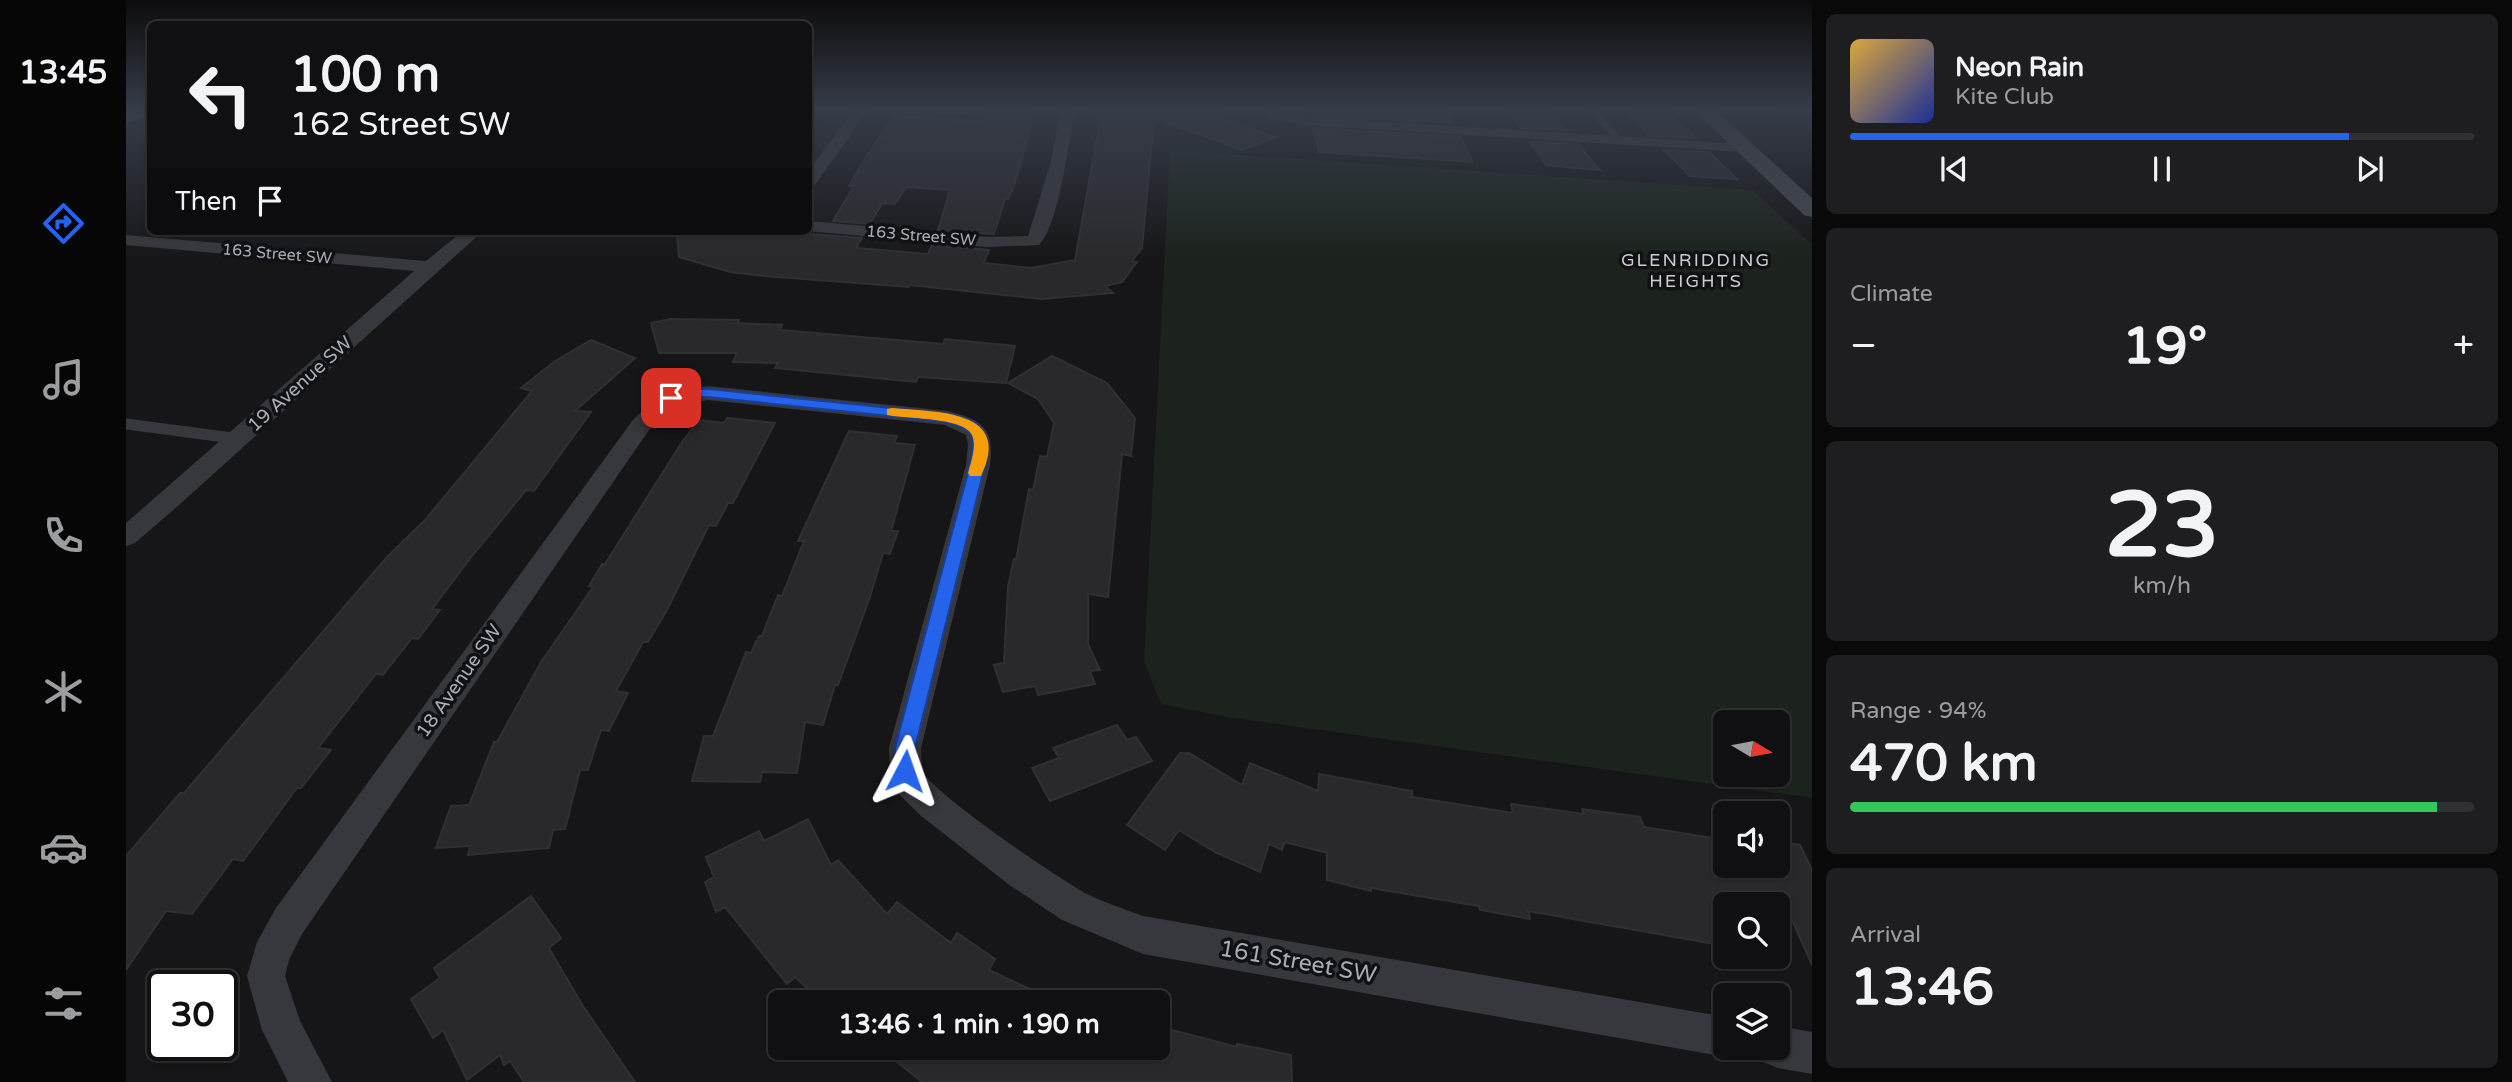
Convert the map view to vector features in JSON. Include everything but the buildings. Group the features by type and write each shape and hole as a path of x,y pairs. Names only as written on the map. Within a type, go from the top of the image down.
{"street":[{"path":"812,178 825,159"},
{"path":"1033,241 1039,234 1059,159"},
{"path":"1757,159 1812,210"},
{"name":"163 Street SW","path":"812,226 987,242 1033,241"},
{"name":"19 Avenue SW","path":"126,537 240,439 429,267 469,235"},
{"name":"163 Street SW","path":"126,240 429,267"},
{"name":"18 Avenue SW","path":"311,1082 282,1030 266,976 271,957 289,921 641,425 656,408 671,398 688,393 708,393 948,418 970,424 979,433"},
{"path":"912,785 905,771 905,748 978,465 981,447 979,433"},
{"name":"161 Street SW","path":"912,785 1021,872 1075,907 1143,935 1713,1035"},
{"path":"1790,1049 1812,1053"}],"lane":[{"path":"126,424 240,439"}],"shaded area":[{"path":"1170,159 1308,159 1753,190 1812,245 1812,798 1740,788 1790,788 1790,710 1713,710 1713,784 1227,717 1161,704 1144,662"}],"slow traffic":[{"path":"892,412 948,418 970,424 979,433 981,447 975,473"}],"district":[{"name":"GLENRIDDING HEIGHTS","path":"1696,270"}],"route":[{"path":"671,398 688,393 708,393 948,418 970,424 979,433 981,447 978,465 905,748 905,771"}]}
